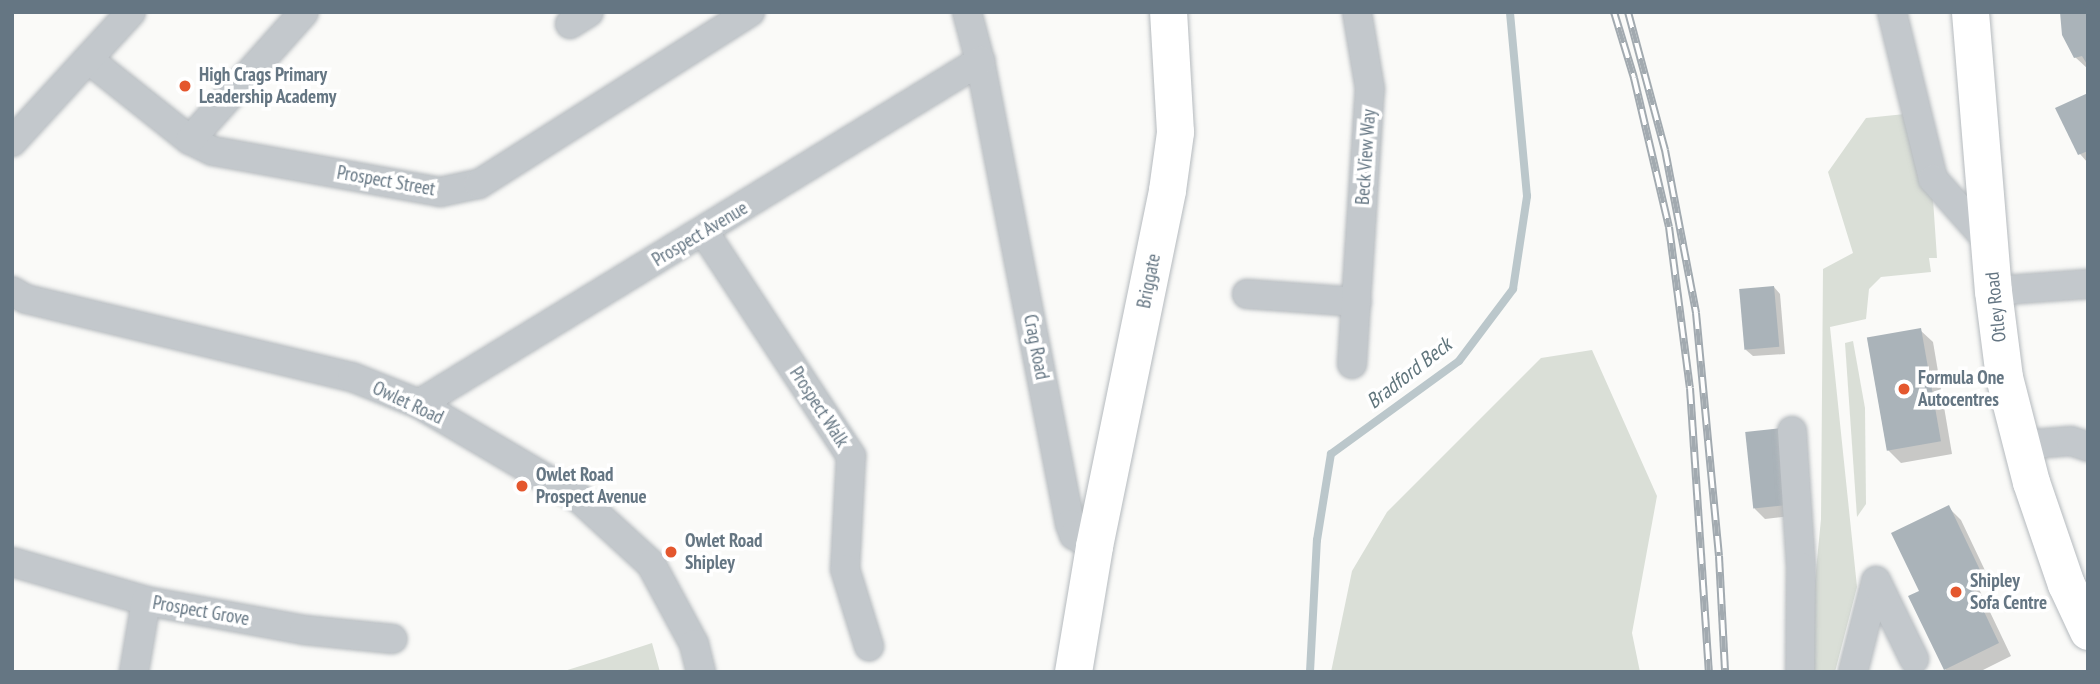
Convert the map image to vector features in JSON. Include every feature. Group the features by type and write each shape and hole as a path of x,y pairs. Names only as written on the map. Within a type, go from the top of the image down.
{"main road":[{"name":"Briggate","path":"1094,546 1167,190 1175,132 1168,12"},
{"name":"Otley Road","path":"1970,12 1993,291 2004,377 2021,445 2066,584 2088,631"},
{"path":"1073,672 1094,546"}],"street":[{"path":"12,142 131,12"},
{"path":"190,140 304,12"},
{"name":"Prospect Street","path":"88,59 190,140 212,151 440,192 479,184 750,12"},
{"name":"Crag Road","path":"967,12 980,61 1070,524 1074,535 1094,546"},
{"name":"Beck View Way","path":"1352,364 1370,89 1357,12"},
{"path":"1892,12 1933,179 1989,242"},
{"name":"Prospect Avenue","path":"419,404 980,61"},
{"name":"Prospect Walk","path":"704,232 851,456 845,569 869,646"},
{"path":"1993,291 2088,284"},
{"path":"1247,295 1357,302"},
{"name":"Owlet Road","path":"17,302 352,377 419,404 580,499 651,564 694,644 701,672"},
{"path":"1793,431 1801,567 1800,672"},
{"path":"2021,445 2071,441 2088,447"},
{"name":"Prospect Grove","path":"12,562 146,601 304,630 393,639"},
{"path":"1853,672 1875,581 1914,659"},
{"path":"134,672 146,601"}],"shaded area":[{"path":"1905,114 1933,199 1937,258 1929,258 1931,272 1881,277 1869,289 1866,319 1830,327 1857,587 1835,672 1811,672 1811,622 1821,519 1823,269 1853,253 1828,172 1866,118"},
{"path":"1853,341 1865,408 1866,504 1857,517 1845,343"},
{"path":"1592,350 1657,496 1632,633 1640,672 1331,672 1352,571 1387,512 1541,358"},
{"path":"652,643 660,672 561,672 606,658"}],"building":[{"path":"2060,12 2088,12 2088,66 2082,56 2074,58 2062,35"},
{"path":"2088,93 2088,151 2078,155 2055,108"},
{"path":"1774,286 1779,347 1744,350 1739,289"},
{"name":"Formula One Autocentres","path":"1921,328 1941,441 1887,451 1867,338"},
{"path":"1783,428 1791,505 1753,509 1745,432"},
{"path":"1949,505 1980,570 1967,576 1999,643 1944,670 1908,596 1919,591 1891,533"}],"waterway":[{"name":"Bradford Beck","path":"1310,672 1317,540 1331,454 1459,361 1513,289 1527,196 1510,12"}],"railway":[{"path":"1614,12 1634,78 1669,227 1690,388 1709,672"},
{"path":"1628,12 1665,150 1696,313 1719,556 1725,672"}],"place":[{"name":"High Crags Primary Leadership Academy","path":"185,86"},
{"name":"Formula One Autocentres","path":"1904,389"},
{"name":"Owlet Road Prospect Avenue","path":"522,486"},
{"name":"Owlet Road Shipley","path":"671,552"},
{"name":"Shipley Sofa Centre","path":"1956,592"}]}
